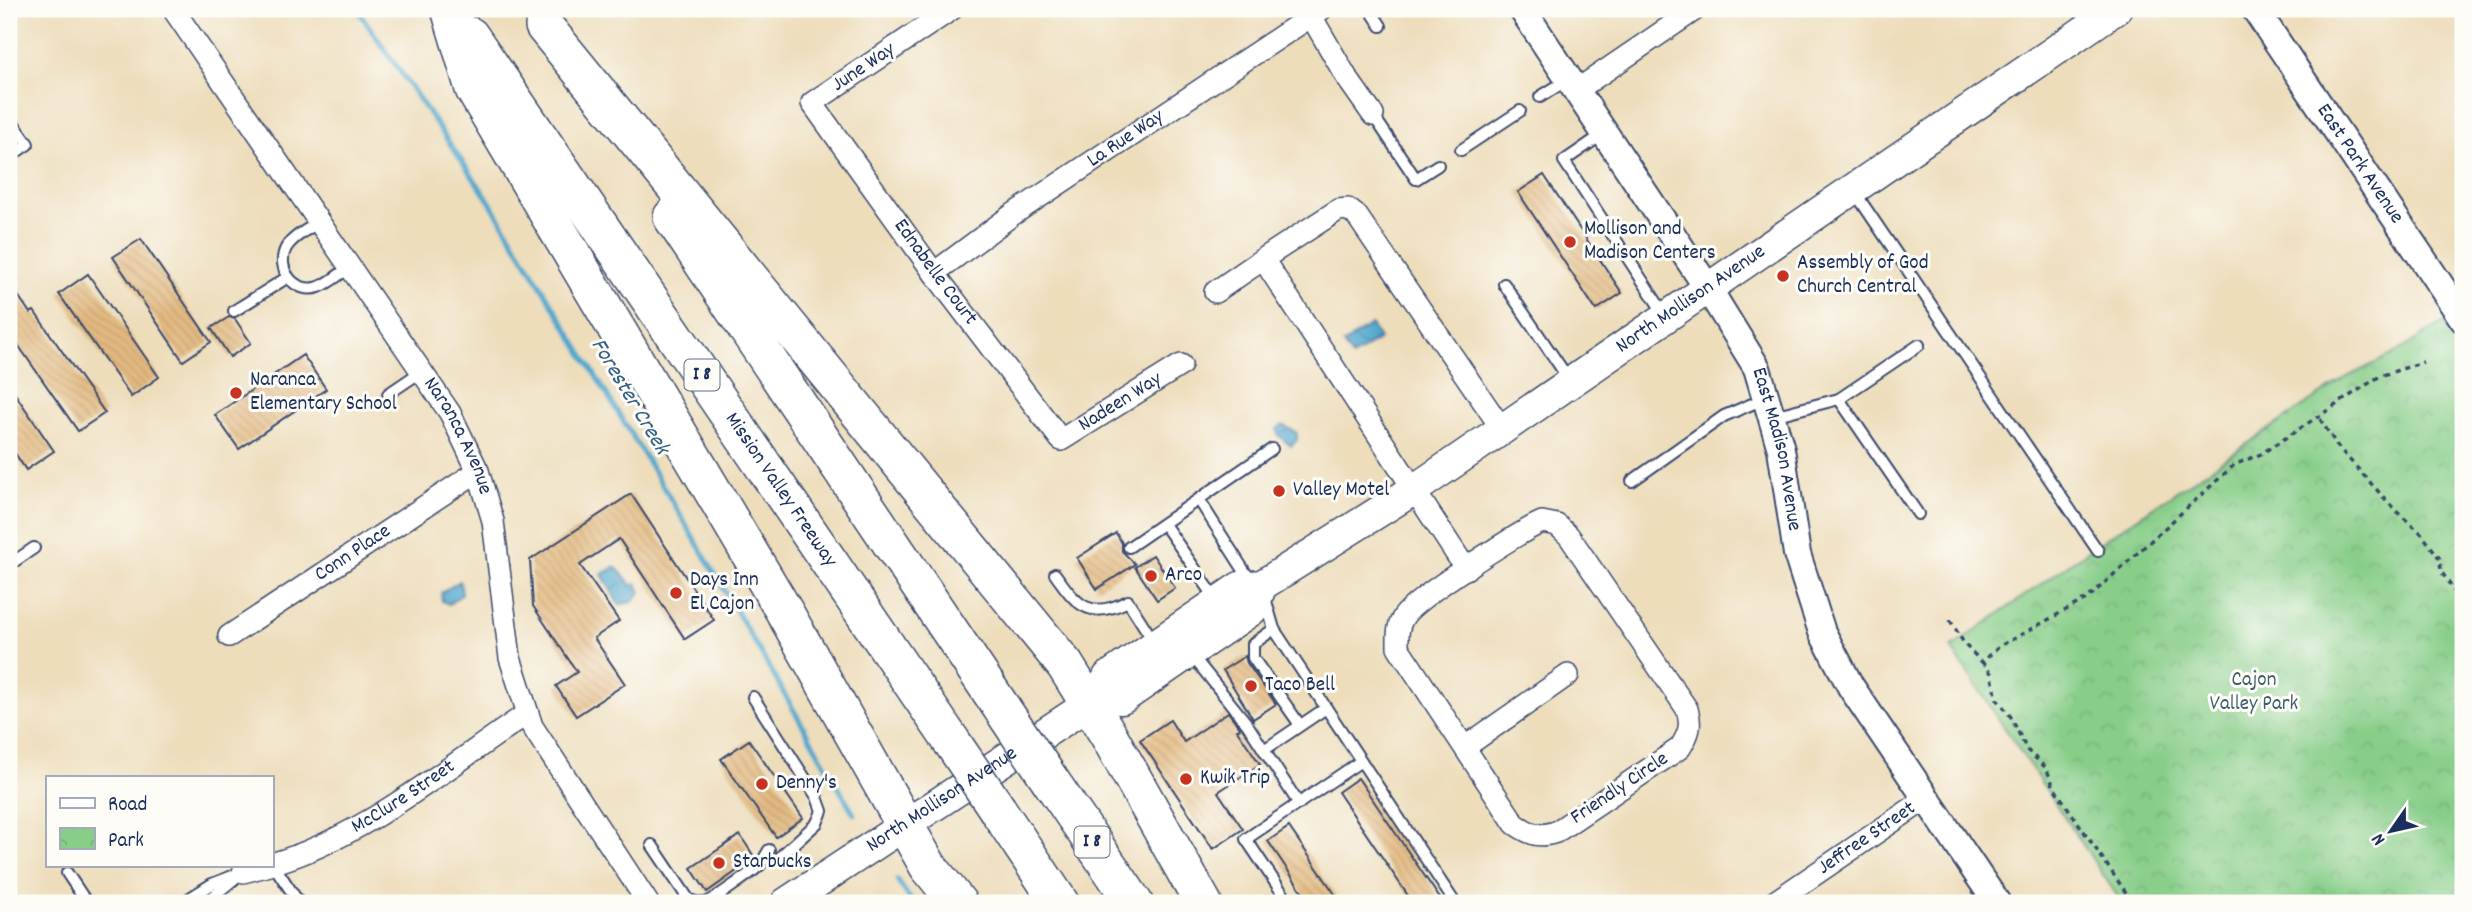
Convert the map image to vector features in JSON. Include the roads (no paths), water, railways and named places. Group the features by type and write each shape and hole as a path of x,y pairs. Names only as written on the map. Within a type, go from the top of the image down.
{"highway":[{"name":"Mission Valley Freeway","path":"450,9 1060,903"},
{"path":"450,9 474,89 784,611 928,866 958,903"},
{"path":"538,18 1094,701 1203,903"},
{"name":"I 8","path":"538,18 1134,903"}],"main road":[{"name":"North Mollison Avenue","path":"790,902 1094,701 1108,677 1217,602 1240,587 1258,585 1415,489 2116,9"},
{"name":"North Mollison Avenue","path":"1094,701 1122,699 1252,610 1258,585"},
{"path":"1194,650 1199,634 1220,610 1217,602"}],"street":[{"name":"Naranca Avenue","path":"173,9 321,221 450,413 478,471 493,521 510,658 528,713 555,764 649,903"},
{"name":"June Way","path":"812,103 952,9"},
{"name":"East Madison Avenue","path":"1522,9 1709,290 1757,368 1781,449 1797,554 1822,632 1851,687 1997,903"},
{"path":"1573,84 1696,9"},
{"name":"East Park Avenue","path":"2255,9 2463,319"},
{"path":"1316,13 1346,78 1373,115"},
{"name":"La Rue Way","path":"934,273 1012,215 1316,13"},
{"name":"Ednabelle Court","path":"812,103 934,273 1062,440"},
{"path":"1215,292 1338,210 1349,209 1357,216 1502,429"},
{"path":"1263,259 1466,569"},
{"name":"Nadeen Way","path":"1062,440 1181,365"},
{"name":"Conn Place","path":"229,636 478,471"},
{"name":"Friendly Circle","path":"1542,522 1557,525 1569,536 1680,698 1691,722 1689,734 1680,748 1556,832 1544,836 1531,834 1515,824 1465,747 1398,647 1398,626 1406,613 1527,529 1542,522"},
{"path":"1465,747 1568,675"},
{"name":"McClure Street","path":"273,864 302,856 349,833 528,713"},
{"name":"Jeffree Street","path":"1773,903 1927,798"},
{"name":"McClure Street","path":"243,872 265,866"}],"lane":[{"path":"1370,9 1381,26"},
{"path":"1540,97 1573,84"},
{"path":"1461,150 1520,111"},
{"path":"1373,115 1416,179 1438,165"},
{"path":"9,117 28,145 9,157"},
{"path":"1605,132 1564,160 1667,317"},
{"path":"1853,188 2098,551"},
{"path":"321,221 286,248 283,262 288,277 298,286 316,288 351,266"},
{"path":"234,311 288,277"},
{"path":"1504,284 1572,383"},
{"path":"1632,481 1724,416 1768,407 1839,399 1919,345"},
{"path":"388,394 422,371"},
{"path":"1839,399 1918,514"},
{"path":"1129,547 1272,449"},
{"path":"1199,500 1258,585 1274,629 1455,903"},
{"path":"1164,524 1217,602"},
{"path":"9,565 34,548"},
{"path":"1055,574 1074,602 1087,608 1105,611 1128,601 1156,644"},
{"path":"1274,629 1253,644 1253,658 1300,726"},
{"path":"1194,650 1299,804"},
{"path":"753,697 817,797 822,811 817,823 782,855"},
{"path":"1264,750 1326,708"},
{"path":"1289,903 1246,839 1361,761"},
{"path":"652,845 689,900 703,903 714,901 725,888 760,864 769,850"},
{"path":"273,865 299,903"},
{"path":"182,903 212,884 243,872"},
{"path":"205,903 243,872"},
{"path":"67,873 87,903"}],"water":[{"path":"1371,325 1380,339 1352,357 1343,344"},
{"path":"1283,425 1297,433 1297,440 1291,446 1278,435 1277,429"},
{"path":"615,566 632,585 637,584 641,592 632,602 619,605 602,574"},
{"path":"460,581 462,594 449,604 442,601 441,593"}],"waterway":[{"name":"Forester Creek","path":"357,9 490,202 687,526 854,814"},
{"name":"Forester Creek","path":"897,880 913,903"}],"place":[{"name":"Mollison and Madison Centers","path":"1570,242"},
{"name":"Assembly of God Church Central","path":"1783,276"},
{"name":"Naranca Elementary School","path":"236,393"},
{"name":"Valley Motel","path":"1279,491"},
{"name":"Arco","path":"1151,576"},
{"name":"Days Inn El Cajon","path":"676,593"},
{"name":"Taco Bell","path":"1251,686"},
{"name":"Kwik Trip","path":"1186,779"},
{"name":"Denny's","path":"762,784"},
{"name":"Starbucks","path":"719,863"}],"park label":[{"name":"Cajon Valley Park","path":"2254,693"}]}
